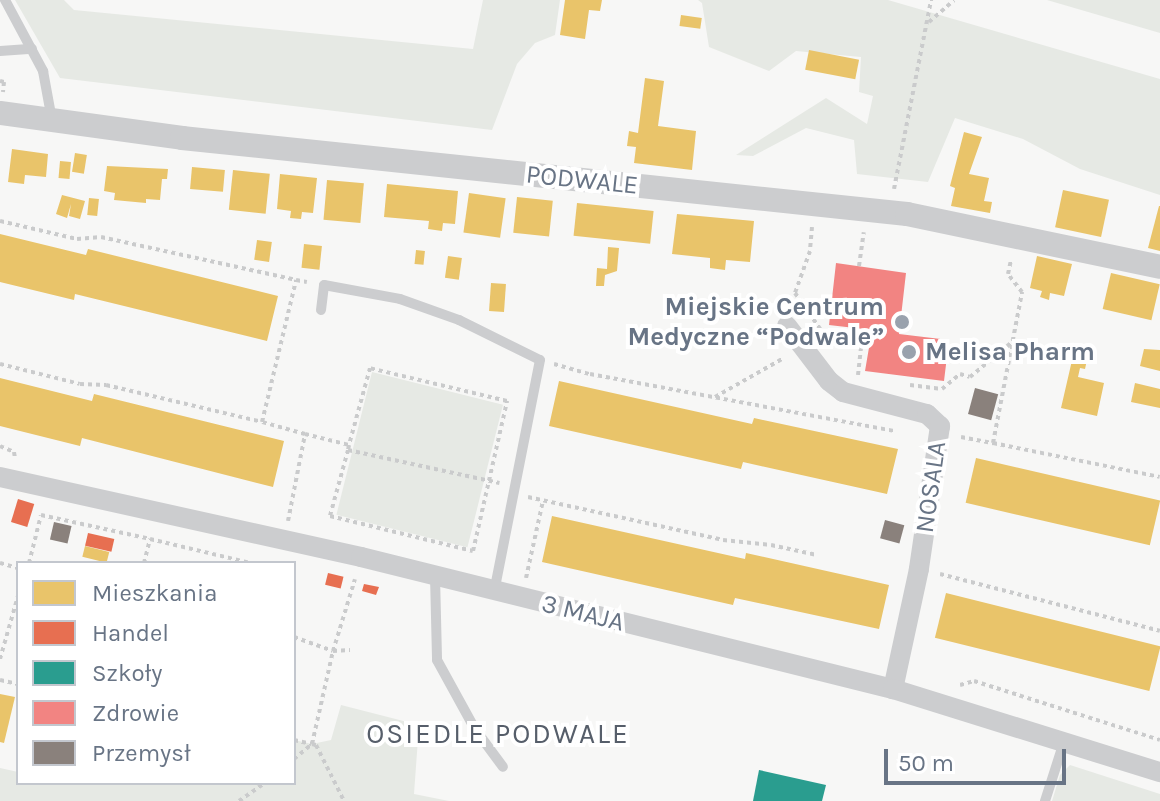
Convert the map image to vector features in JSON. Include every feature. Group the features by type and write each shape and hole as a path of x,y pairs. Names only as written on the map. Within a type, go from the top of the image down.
{"street":[{"name":"PODWALE","path":"0,113 52,122 907,214 1160,267"},
{"name":"NOSALA","path":"787,326 829,381 843,392 927,414 940,426 919,569 893,689"},
{"name":"3 MAJA","path":"0,477 361,557 893,689 1063,745 1160,772"}],"lane":[{"path":"5,0 43,71 52,122"},
{"path":"0,51 32,49"},
{"path":"321,310 324,285 400,299 432,309 540,360 494,592"},
{"path":"435,576 437,660 475,729 503,767"},
{"path":"1045,801 1063,745"}],"path":[{"path":"894,191 931,0"},
{"path":"929,22 954,0"},
{"path":"0,221 77,239 101,237 324,285"},
{"path":"812,227 810,251 795,293 837,353"},
{"path":"859,266 864,231"},
{"path":"993,443 1022,292 1008,274 1011,259"},
{"path":"262,422 296,280"},
{"path":"857,376 863,329"},
{"path":"715,397 823,333"},
{"path":"902,383 942,389 960,374 970,377 1013,341"},
{"path":"831,344 861,347"},
{"path":"540,360 590,374 895,431 903,428"},
{"path":"0,364 80,384 106,385 262,422 348,447 489,481"},
{"path":"846,367 857,376 872,379"},
{"path":"370,368 507,401 489,481 473,551 330,516 370,368"},
{"path":"940,426 952,435 1160,477"},
{"path":"288,524 305,434"},
{"path":"0,446 14,452 16,462"},
{"path":"514,490 543,501 723,540 771,545 817,555"},
{"path":"525,584 543,501"},
{"path":"30,561 42,507"},
{"path":"41,515 243,561"},
{"path":"144,561 150,539"},
{"path":"296,757 312,744 333,651 361,557"},
{"path":"930,572 1160,631"},
{"path":"0,659 16,603"},
{"path":"296,638 333,651 350,650"},
{"path":"948,681 963,686 974,681 1160,740"},
{"path":"296,740 312,744 344,801"},
{"path":"239,801 262,785"}],"shaded area":[{"path":"15,0 64,0 74,10 473,49 483,0 560,0 555,35 535,43 517,64 492,130 60,78"},
{"path":"698,0 888,0 1160,79 1160,195 1080,169 1023,139 955,118 928,182 857,174 854,140 806,128 753,156 736,155 826,98 867,124 873,96 859,92 861,57 796,51 769,71 709,47 702,3"},
{"path":"1047,0 1160,0 1160,33"},
{"path":"372,372 503,405 467,547 336,515"},
{"path":"341,705 419,725 414,794 449,801 0,801 0,768 16,772 16,785 296,785 296,740 312,744 331,740"},
{"path":"1070,765 1160,794 1160,801 1052,801 1060,775"}],"building: Mieszkania":[{"path":"565,0 602,0 600,11 589,10 585,39 560,35"},
{"path":"681,15 702,18 700,29 679,26"},
{"path":"809,50 859,60 855,79 805,70"},
{"path":"645,78 664,81 658,126 696,131 692,170 634,163 636,147 627,146 629,131 638,133"},
{"path":"964,132 982,137 969,174 989,178 984,201 992,202 990,213 951,206 955,188 950,186"},
{"path":"12,149 48,154 46,177 25,175 24,184 8,182"},
{"path":"75,153 87,155 84,174 72,172"},
{"path":"60,161 71,162 69,179 59,178"},
{"path":"107,166 168,169 167,179 162,179 160,200 146,199 146,203 114,200 115,193 104,191"},
{"path":"192,167 225,170 223,192 190,189"},
{"path":"233,170 270,174 266,214 229,210"},
{"path":"280,174 317,178 313,213 302,212 301,219 290,218 291,211 277,209"},
{"path":"327,180 364,183 360,223 324,220"},
{"path":"387,184 458,191 455,224 443,223 442,231 428,229 429,221 384,217"},
{"path":"1063,190 1109,200 1101,237 1055,227"},
{"path":"469,193 506,198 500,238 463,233"},
{"path":"62,195 85,201 80,219 69,216 71,204 67,218 56,214"},
{"path":"517,197 553,201 549,237 513,233"},
{"path":"89,198 99,199 97,216 87,215"},
{"path":"577,203 654,211 650,244 574,236"},
{"path":"1160,206 1160,251 1148,248"},
{"path":"677,214 754,221 750,262 726,260 725,270 710,268 710,258 672,254"},
{"path":"0,234 86,255 88,249 278,296 267,341 75,294 74,300 0,282"},
{"path":"257,240 272,242 269,262 254,260"},
{"path":"304,244 322,246 319,270 301,268"},
{"path":"608,247 619,248 617,271 605,275 604,286 596,286 597,268 607,269"},
{"path":"416,250 425,251 423,265 415,264"},
{"path":"448,256 462,258 459,280 445,278"},
{"path":"1037,256 1072,264 1064,296 1050,293 1049,300 1040,297 1042,291 1030,288"},
{"path":"1111,273 1160,284 1151,320 1103,309"},
{"path":"491,283 506,284 504,312 489,311"},
{"path":"1076,343 1090,346 1085,369 1080,368 1078,377 1104,383 1097,416 1061,408"},
{"path":"1144,349 1160,350 1160,371 1140,366"},
{"path":"0,378 92,401 94,394 284,441 273,487 82,438 80,446 0,426"},
{"path":"559,381 752,424 754,418 898,449 887,494 743,462 741,469 549,426"},
{"path":"1135,383 1160,389 1160,408 1131,402"},
{"path":"976,458 1160,500 1150,545 966,503"},
{"path":"552,516 745,559 746,553 889,585 879,629 735,598 733,605 542,562"},
{"path":"85,546 109,552 107,561 82,557"},
{"path":"946,593 1160,646 1149,691 935,638"},
{"path":"0,694 15,697 4,743 0,742"}],"building: Handel":[{"path":"18,499 34,504 27,527 11,522"},
{"path":"88,533 114,539 111,552 85,546"},
{"path":"328,573 344,577 341,589 325,585"},
{"path":"364,584 379,587 376,595 362,591"}],"building: Szkoły":[{"path":"759,770 826,785 822,801 753,801"}],"building: Zdrowie":[{"path":"836,263 906,273 899,334 949,340 944,381 865,371 872,330 829,325"}],"building: Przemysł":[{"path":"975,388 998,394 991,420 968,414"},
{"path":"885,520 904,525 899,544 880,538"},
{"path":"54,522 72,526 67,544 50,540"}],"place":[{"name":"Miejskie Centrum Medyczne “Podwale”","path":"902,322"},
{"name":"Melisa Pharm","path":"909,352"}],"district":[{"name":"OSIEDLE PODWALE","path":"498,734"}]}
